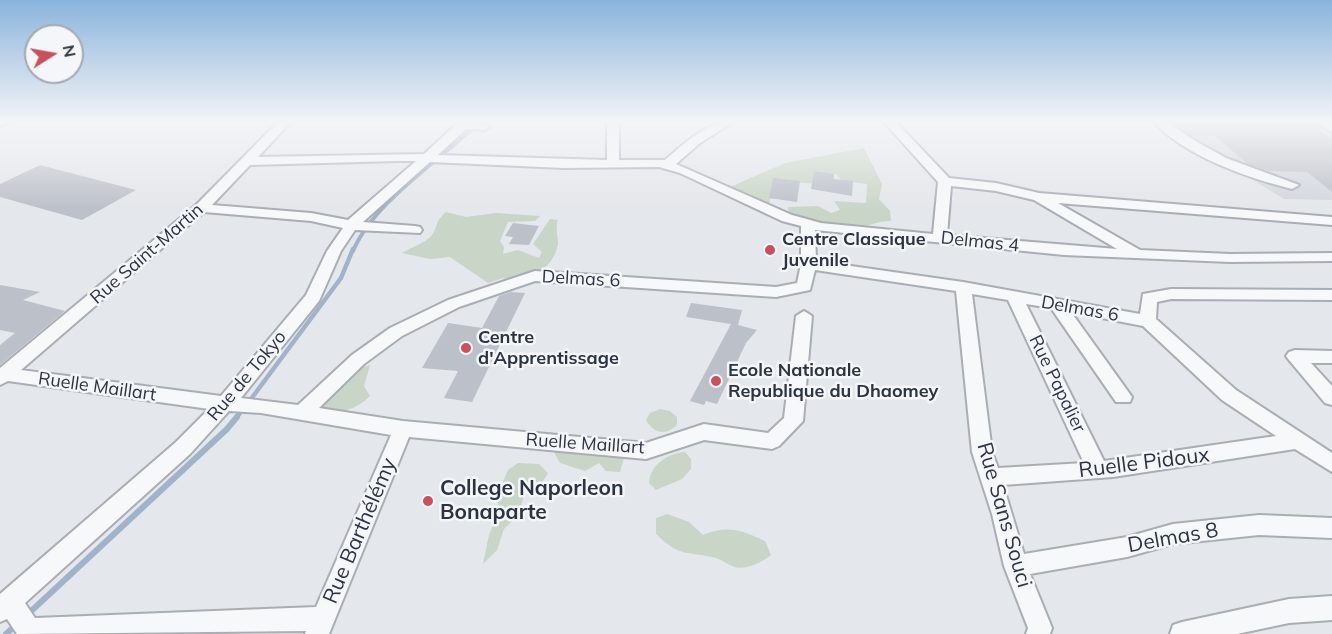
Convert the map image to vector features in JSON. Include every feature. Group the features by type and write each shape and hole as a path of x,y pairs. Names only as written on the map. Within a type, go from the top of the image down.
{"street":[{"name":"Rue Saint-Martin","path":"2,376 201,208 256,151"},
{"name":"Rue de Tokyo","path":"5,606 183,448 225,404 313,297 334,251 354,225 443,151"},
{"path":"613,151 613,164"},
{"path":"668,164 684,151"},
{"path":"916,151 945,182 996,187 1039,197 1332,221"},
{"path":"1205,151 1272,180 1292,185"},
{"name":"Delmas 4","path":"246,161 398,157 668,164 727,192 808,225 1064,251 1230,258 1332,257"},
{"path":"940,238 945,182"},
{"path":"1039,197 1136,254"},
{"path":"201,208 311,217 354,225 415,230"},
{"name":"Delmas 6","path":"303,412 377,345 447,304 535,276 776,292 804,287 809,264 808,225"},
{"name":"Delmas 6","path":"809,264 963,287 1148,321"},
{"name":"Rue Sans Souci","path":"963,287 982,452 1003,514 1016,566 1040,628 1038,634"},
{"path":"1332,295 1171,294 1149,298 1148,321 1229,395 1332,464"},
{"name":"Rue Papalier","path":"1015,298 1098,470"},
{"path":"1058,306 1123,398"},
{"name":"Ruelle Maillart","path":"2,376 225,404 261,406 402,429 646,451 704,432 772,441 793,421 804,316"},
{"path":"1332,357 1295,356 1332,398"},
{"name":"Rue Barthélémy","path":"320,627 402,429"},
{"name":"Ruelle Pidoux","path":"990,477 1098,470 1297,441"},
{"name":"Delmas 8","path":"1016,566 1127,547 1173,534 1259,525 1332,528"},
{"path":"5,606 27,632 320,627"},
{"path":"1182,634 1288,610 1332,608"}],"shaded area":[{"path":"1205,151 1332,151 1332,200 1284,199"}],"green space":[{"path":"850,151 865,151 882,184 879,199 890,211 891,221 851,228 834,222 819,226 789,216 788,207 818,206 831,213 840,210 834,201 866,203 867,184 842,181 836,174 825,174 820,184 776,181 768,206 730,187 785,163"},
{"path":"446,212 466,217 496,213 540,216 535,221 508,222 500,241 504,247 503,254 518,250 539,258 542,252 533,244 550,219 558,220 557,249 549,263 534,276 522,274 516,281 503,278 488,283 450,257 430,259 402,253 432,236 439,219"},
{"path":"370,365 364,386 370,396 364,401 351,409 337,412 315,406 355,370"},
{"path":"660,409 670,411 677,417 677,425 673,429 660,432 649,425 646,420 650,413"},
{"path":"553,450 595,452 624,458 620,472 606,471 599,463 585,471 560,463"},
{"path":"685,452 691,459 691,469 682,479 656,490 649,483 656,466 672,455"},
{"path":"518,463 539,464 548,473 542,483 526,489 518,515 504,529 497,550 483,564 489,535 499,511 497,496 508,470"},
{"path":"667,514 689,522 703,535 720,530 734,530 748,534 765,541 771,555 758,563 737,568 720,559 678,550 656,534 656,518"}],"building":[{"path":"1232,151 1332,151 1332,192 1307,172 1269,171 1248,164"},
{"path":"40,165 136,190 82,220 0,197 0,184"},
{"path":"814,171 834,174 834,179 853,181 852,196 811,189"},
{"path":"773,178 800,181 797,202 769,198"},
{"path":"513,223 539,226 529,245 509,244 513,237 505,236"},
{"path":"0,285 40,292 23,300 65,311 0,365 0,345 15,333 0,330"},
{"name":"Centre d'Apprentissage","path":"511,292 525,293 472,402 444,398 458,371 422,368 448,323 482,328 499,296"},
{"path":"691,303 742,310 738,325 757,330 746,343 717,404 706,401 704,405 690,401 731,324 686,317"}],"waterway":[{"path":"353,251 376,215 409,182 447,151"},
{"path":"248,403 341,278 353,249"},
{"path":"236,418 243,409"},
{"path":"28,614 227,429 237,417"},
{"path":"6,634 17,624"}],"place":[{"name":"Centre Classique Juvenile","path":"770,250"},
{"name":"Centre d'Apprentissage","path":"466,348"},
{"name":"Ecole Nationale Republique du Dhaomey","path":"716,381"},
{"name":"College Naporleon Bonaparte","path":"428,501"}]}
